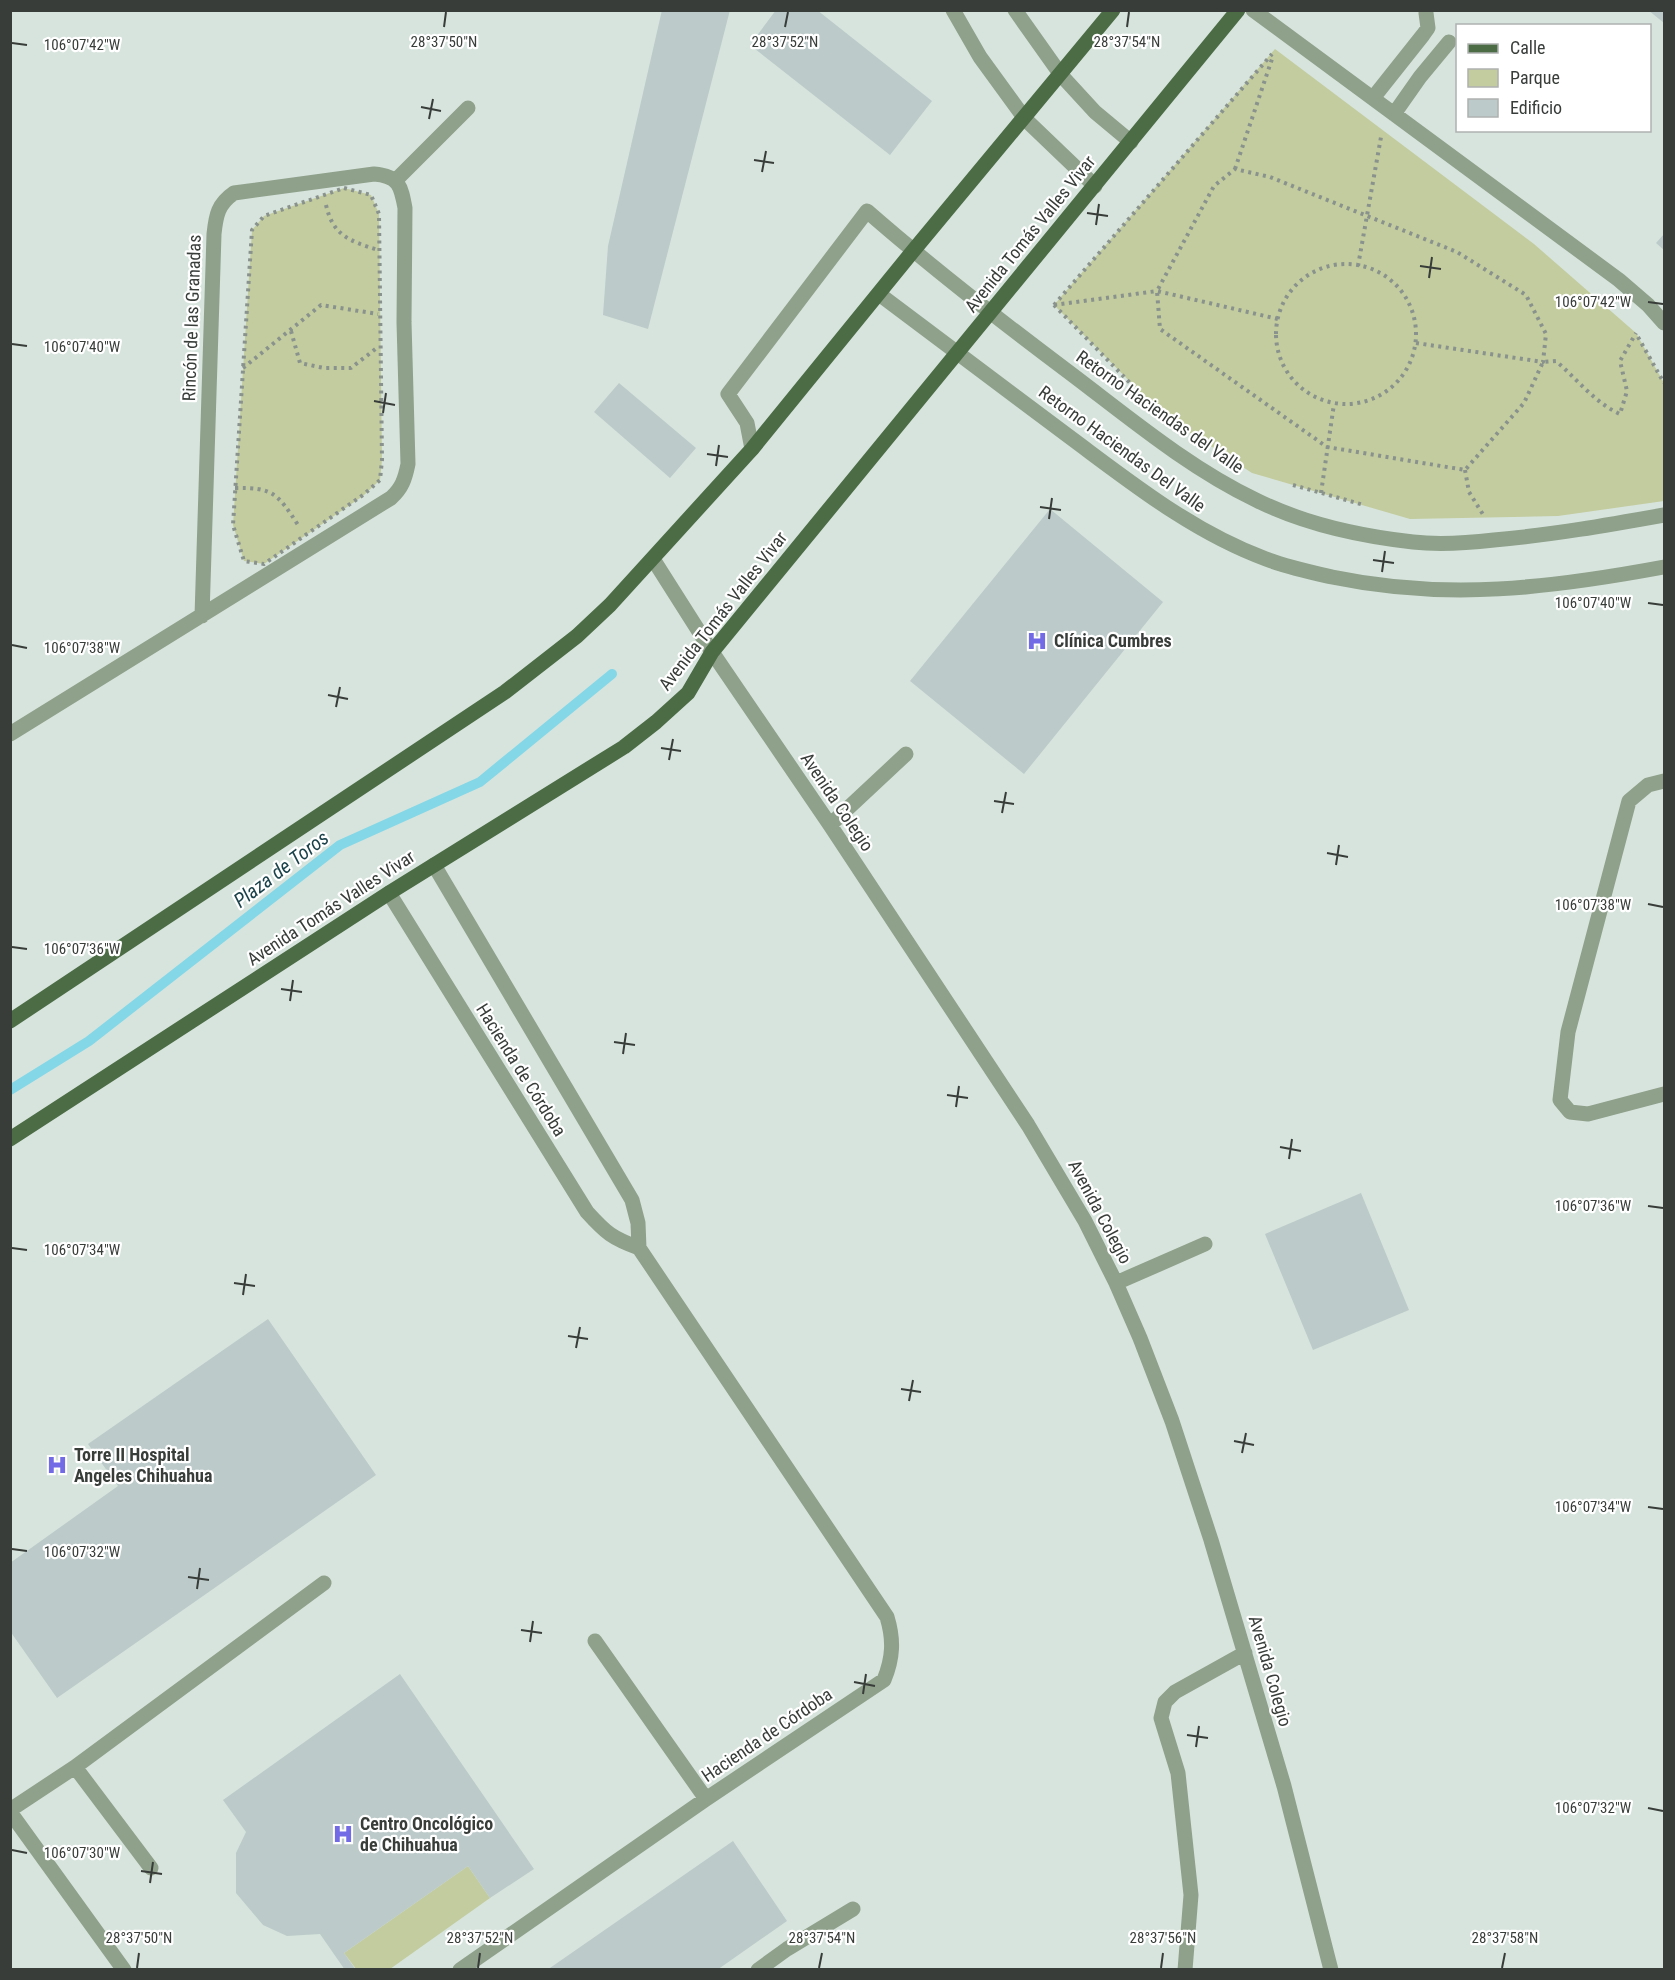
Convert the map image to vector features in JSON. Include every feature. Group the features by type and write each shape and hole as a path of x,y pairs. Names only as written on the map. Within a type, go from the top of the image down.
{"main road":[{"path":"10,1021 506,692 577,636 610,605 752,449 1113,10"},
{"name":"Avenida Tomás Valles Vivar","path":"10,1139 389,893 624,747 688,693 712,652 1238,10"}],"street":[{"path":"953,10 980,57 1025,119 1095,186"},
{"path":"1015,10 1061,75 1095,112 1131,142"},
{"path":"1253,10 1619,280 1665,323"},
{"path":"1373,98 1428,28 1426,13"},
{"path":"1394,114 1449,42"},
{"path":"10,734 391,498 400,489 408,464 404,322 405,208 402,192 396,180 468,108"},
{"name":"Rincón de las Granadas","path":"202,616 214,234 219,206 234,193 374,174 386,175 396,180"},
{"name":"Retorno Haciendas del Valle","path":"752,449 747,423 728,394 867,211 990,313 1205,472 1256,500 1308,521 1357,534 1415,543 1466,543 1529,537 1665,515"},
{"name":"Retorno Haciendas Del Valle","path":"879,294 1139,489 1184,520 1227,543 1268,560 1312,573 1355,582 1445,591 1509,590 1556,585 1665,567"},
{"name":"Avenida Colegio","path":"653,559 712,652 830,825 1057,1172 1116,1283 1172,1421 1211,1540 1284,1786 1331,1970"},
{"path":"830,825 906,754"},
{"path":"1665,781 1648,784 1629,801 1568,1032 1560,1100 1570,1112 1588,1114 1665,1094"},
{"name":"Hacienda de Córdoba","path":"434,865 632,1200 638,1223 639,1248 888,1617 892,1636 892,1653 884,1680 706,1799 460,1970"},
{"name":"Hacienda de Córdoba","path":"389,893 586,1212 615,1239 639,1248"},
{"path":"1116,1283 1205,1244"},
{"path":"124,1970 10,1811 75,1767 324,1583"},
{"path":"595,1641 706,1799"},
{"path":"1185,1970 1191,1895 1178,1773 1161,1718 1166,1702 1175,1692 1245,1653"},
{"path":"75,1767 151,1868"},
{"path":"758,1970 787,1949 853,1909"}],"path":[{"path":"1054,305 1275,49 1235,169 1214,186 1157,291 1160,329 1327,447 1465,470"},
{"path":"1358,266 1382,129"},
{"path":"1235,169 1270,177 1456,252 1526,295 1546,334 1543,362 1524,403 1465,470"},
{"path":"344,188 371,195 379,214 379,250 382,460 380,480 363,495 264,564 244,561 233,525 252,230 264,216 344,188"},
{"path":"324,195 329,218 347,240 379,250"},
{"path":"1347,264 1358,266 1370,268 1391,280 1406,297 1414,320 1416,343 1409,365 1396,384 1378,397 1356,404 1334,404 1312,396 1288,373 1282,363 1276,341 1278,319 1287,296 1302,279 1323,267 1347,264"},
{"path":"1054,305 1157,291 1278,319"},
{"path":"1054,305 1138,390"},
{"path":"243,369 321,306 380,314"},
{"path":"1628,326 1636,333 1665,383"},
{"path":"291,331 300,363 324,368 351,368 380,345"},
{"path":"1416,343 1543,362 1556,361 1605,407 1620,414 1627,391 1620,361 1636,333"},
{"path":"1321,493 1334,404"},
{"path":"1465,470 1469,492 1485,517 1474,517"},
{"path":"1292,484 1366,506"},
{"path":"235,488 257,487 276,495 305,536"}],"green space":[{"path":"1275,49 1534,244 1636,333 1664,383 1664,501 1558,516 1410,519 1252,473 1163,415 1054,305"},
{"path":"344,188 371,195 379,214 382,460 380,480 363,496 264,564 244,561 233,525 252,230 264,216"},
{"path":"468,1866 490,1898 390,1969 356,1969 344,1953"}],"building":[{"path":"662,10 730,10 648,329 603,315 608,246"},
{"path":"776,10 817,10 932,101 890,155 750,45"},
{"path":"1648,10 1664,10 1664,23"},
{"path":"1664,234 1664,250 1656,243"},
{"path":"619,383 696,448 670,478 594,412"},
{"name":"Clínica Cumbres","path":"1050,509 1163,602 1024,774 910,681"},
{"path":"1361,1193 1409,1310 1313,1350 1265,1234"},
{"path":"268,1319 376,1475 57,1698 10,1631 10,1563 118,1486 88,1444"},
{"name":"Centro Oncológico de Chihuahua","path":"400,1674 534,1869 490,1898 468,1866 344,1953 356,1970 345,1970 320,1934 287,1936 263,1925 236,1893 236,1853 246,1832 223,1800"},
{"path":"733,1841 787,1921 717,1970 547,1970"}],"waterway":[{"name":"Plaza de Toros","path":"10,1090 89,1041 340,845 480,782 612,674"}],"place":[{"name":"Clínica Cumbres","path":"1037,641"},
{"name":"Torre II Hospital Angeles Chihuahua","path":"57,1465"},
{"name":"Centro Oncológico de Chihuahua","path":"343,1834"}]}
